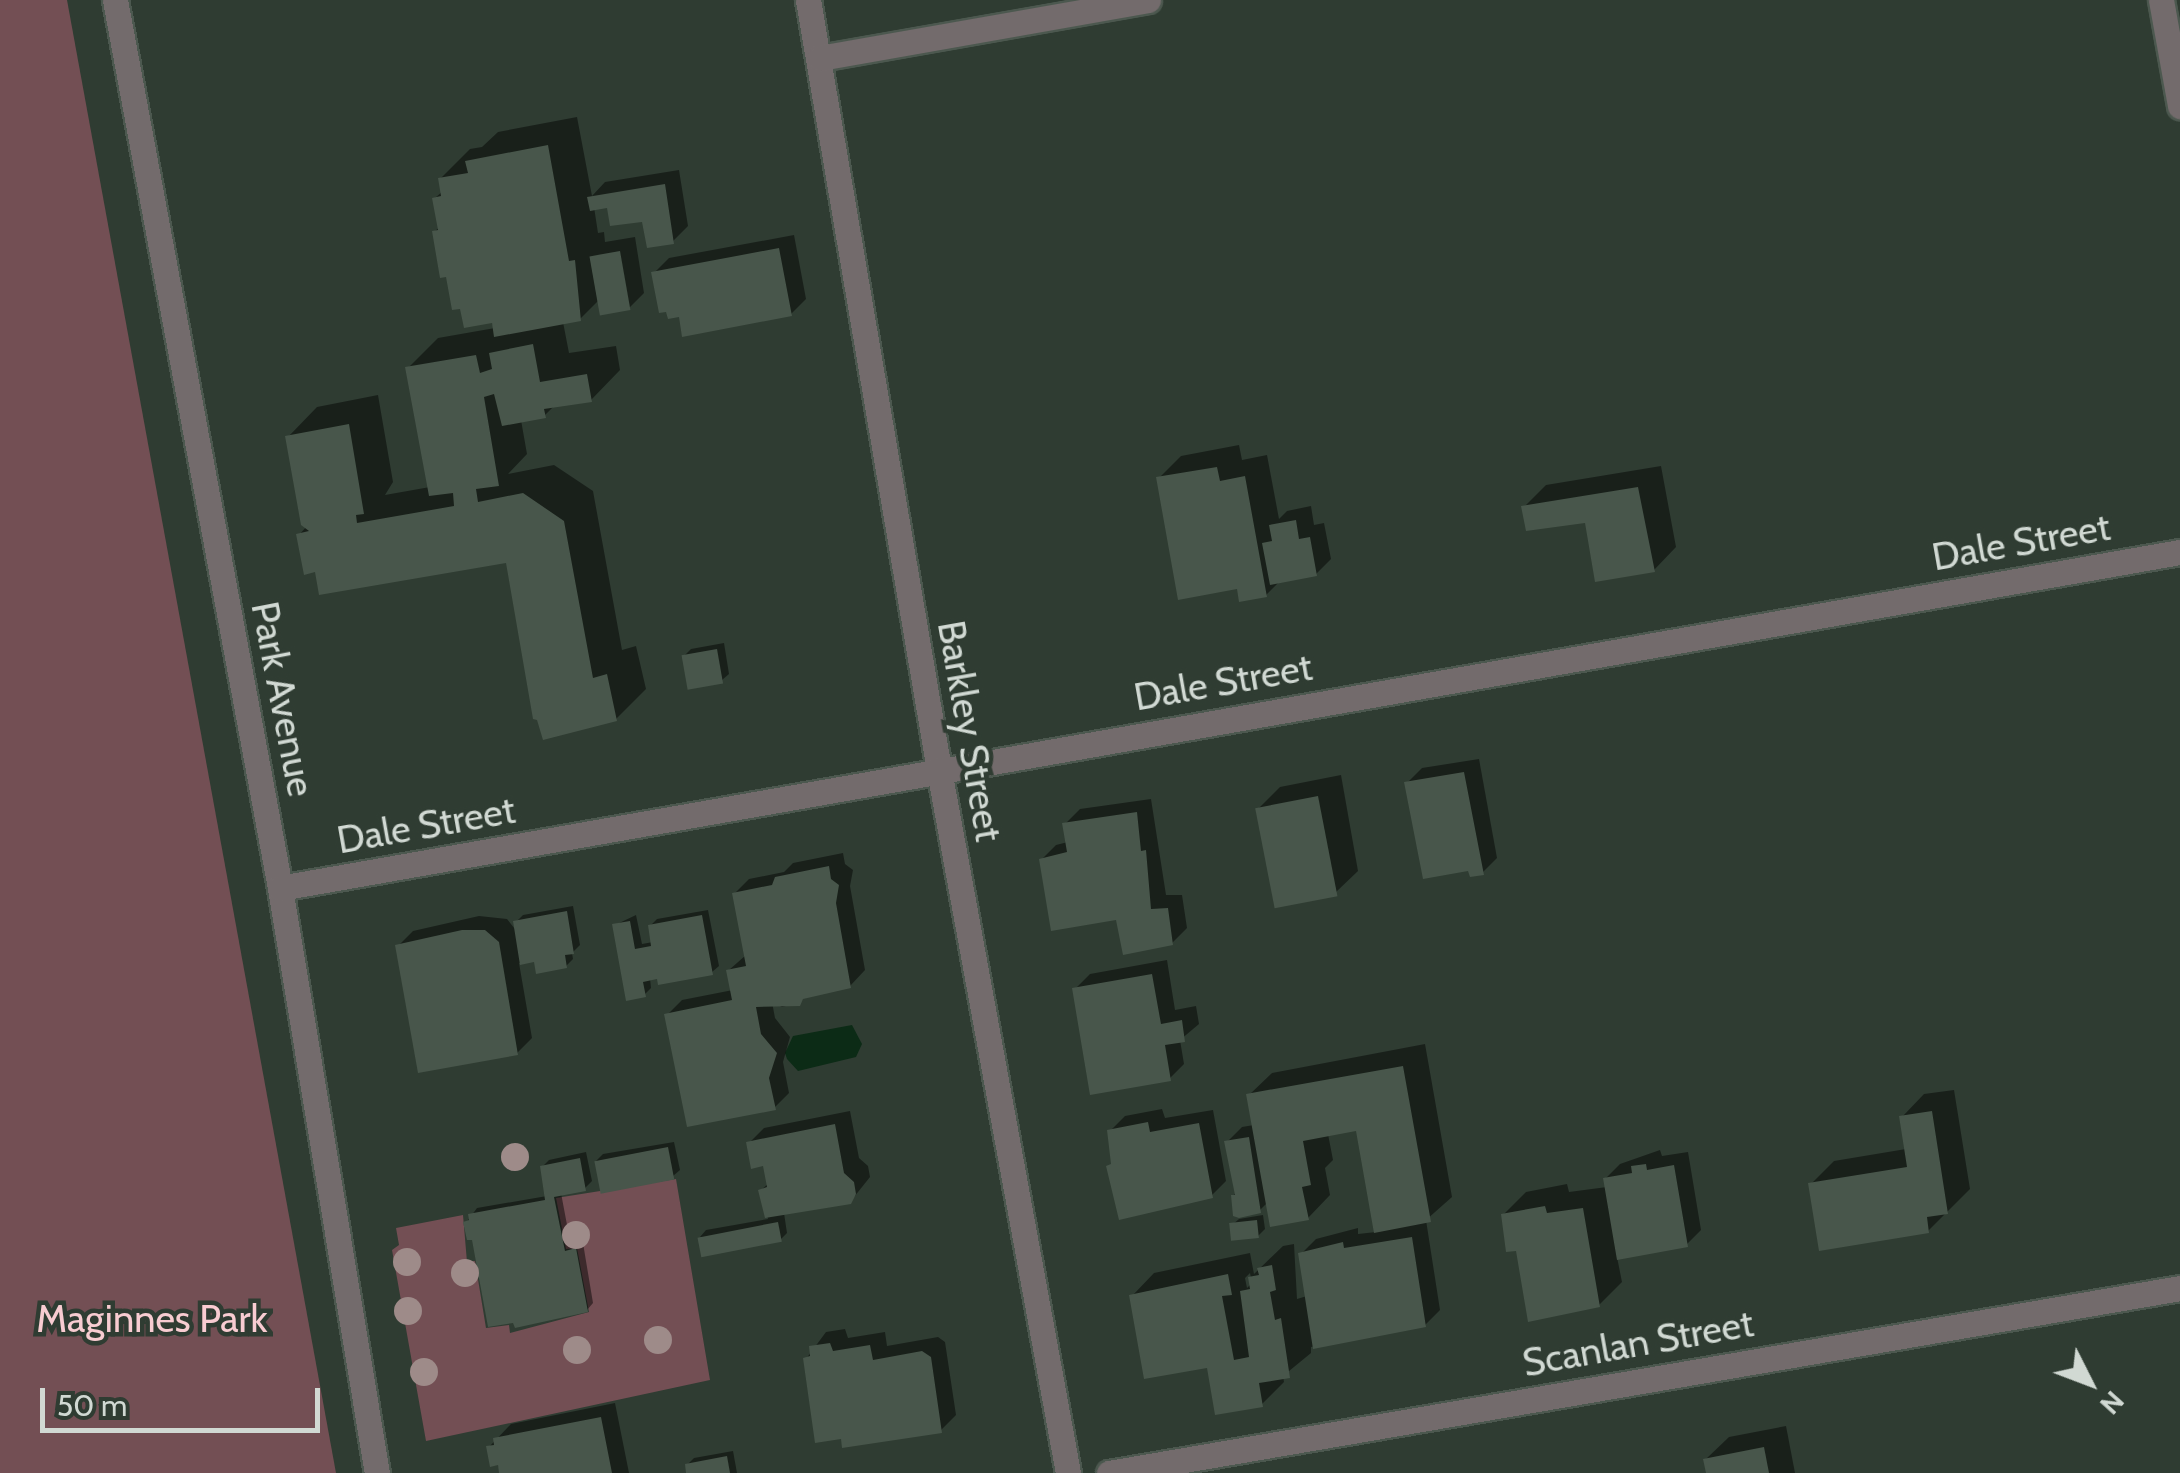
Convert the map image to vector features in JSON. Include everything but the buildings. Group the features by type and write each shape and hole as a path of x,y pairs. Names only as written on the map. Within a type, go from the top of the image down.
{"street":[{"name":"Park Avenue","path":"116,0 280,888 377,1473"},
{"name":"Barkley Street","path":"808,0 939,770 1068,1473"},
{"path":"820,58 1148,0"},
{"path":"2161,0 2180,106"},
{"name":"Dale Street","path":"280,888 2180,552"},
{"name":"Scanlan Street","path":"1109,1473 2180,1288"}],"green space":[{"name":"Maginnes Park","path":"0,0 67,0 336,1473 0,1473"},
{"path":"676,1179 710,1380 426,1441 392,1250 399,1245 396,1228 463,1215 467,1262 475,1261 486,1328 509,1325 510,1333 589,1312 577,1248 566,1249 556,1198"}],"shaded area":[{"path":"852,1025 862,1044 856,1057 798,1071 787,1059 785,1053 793,1036"}]}
